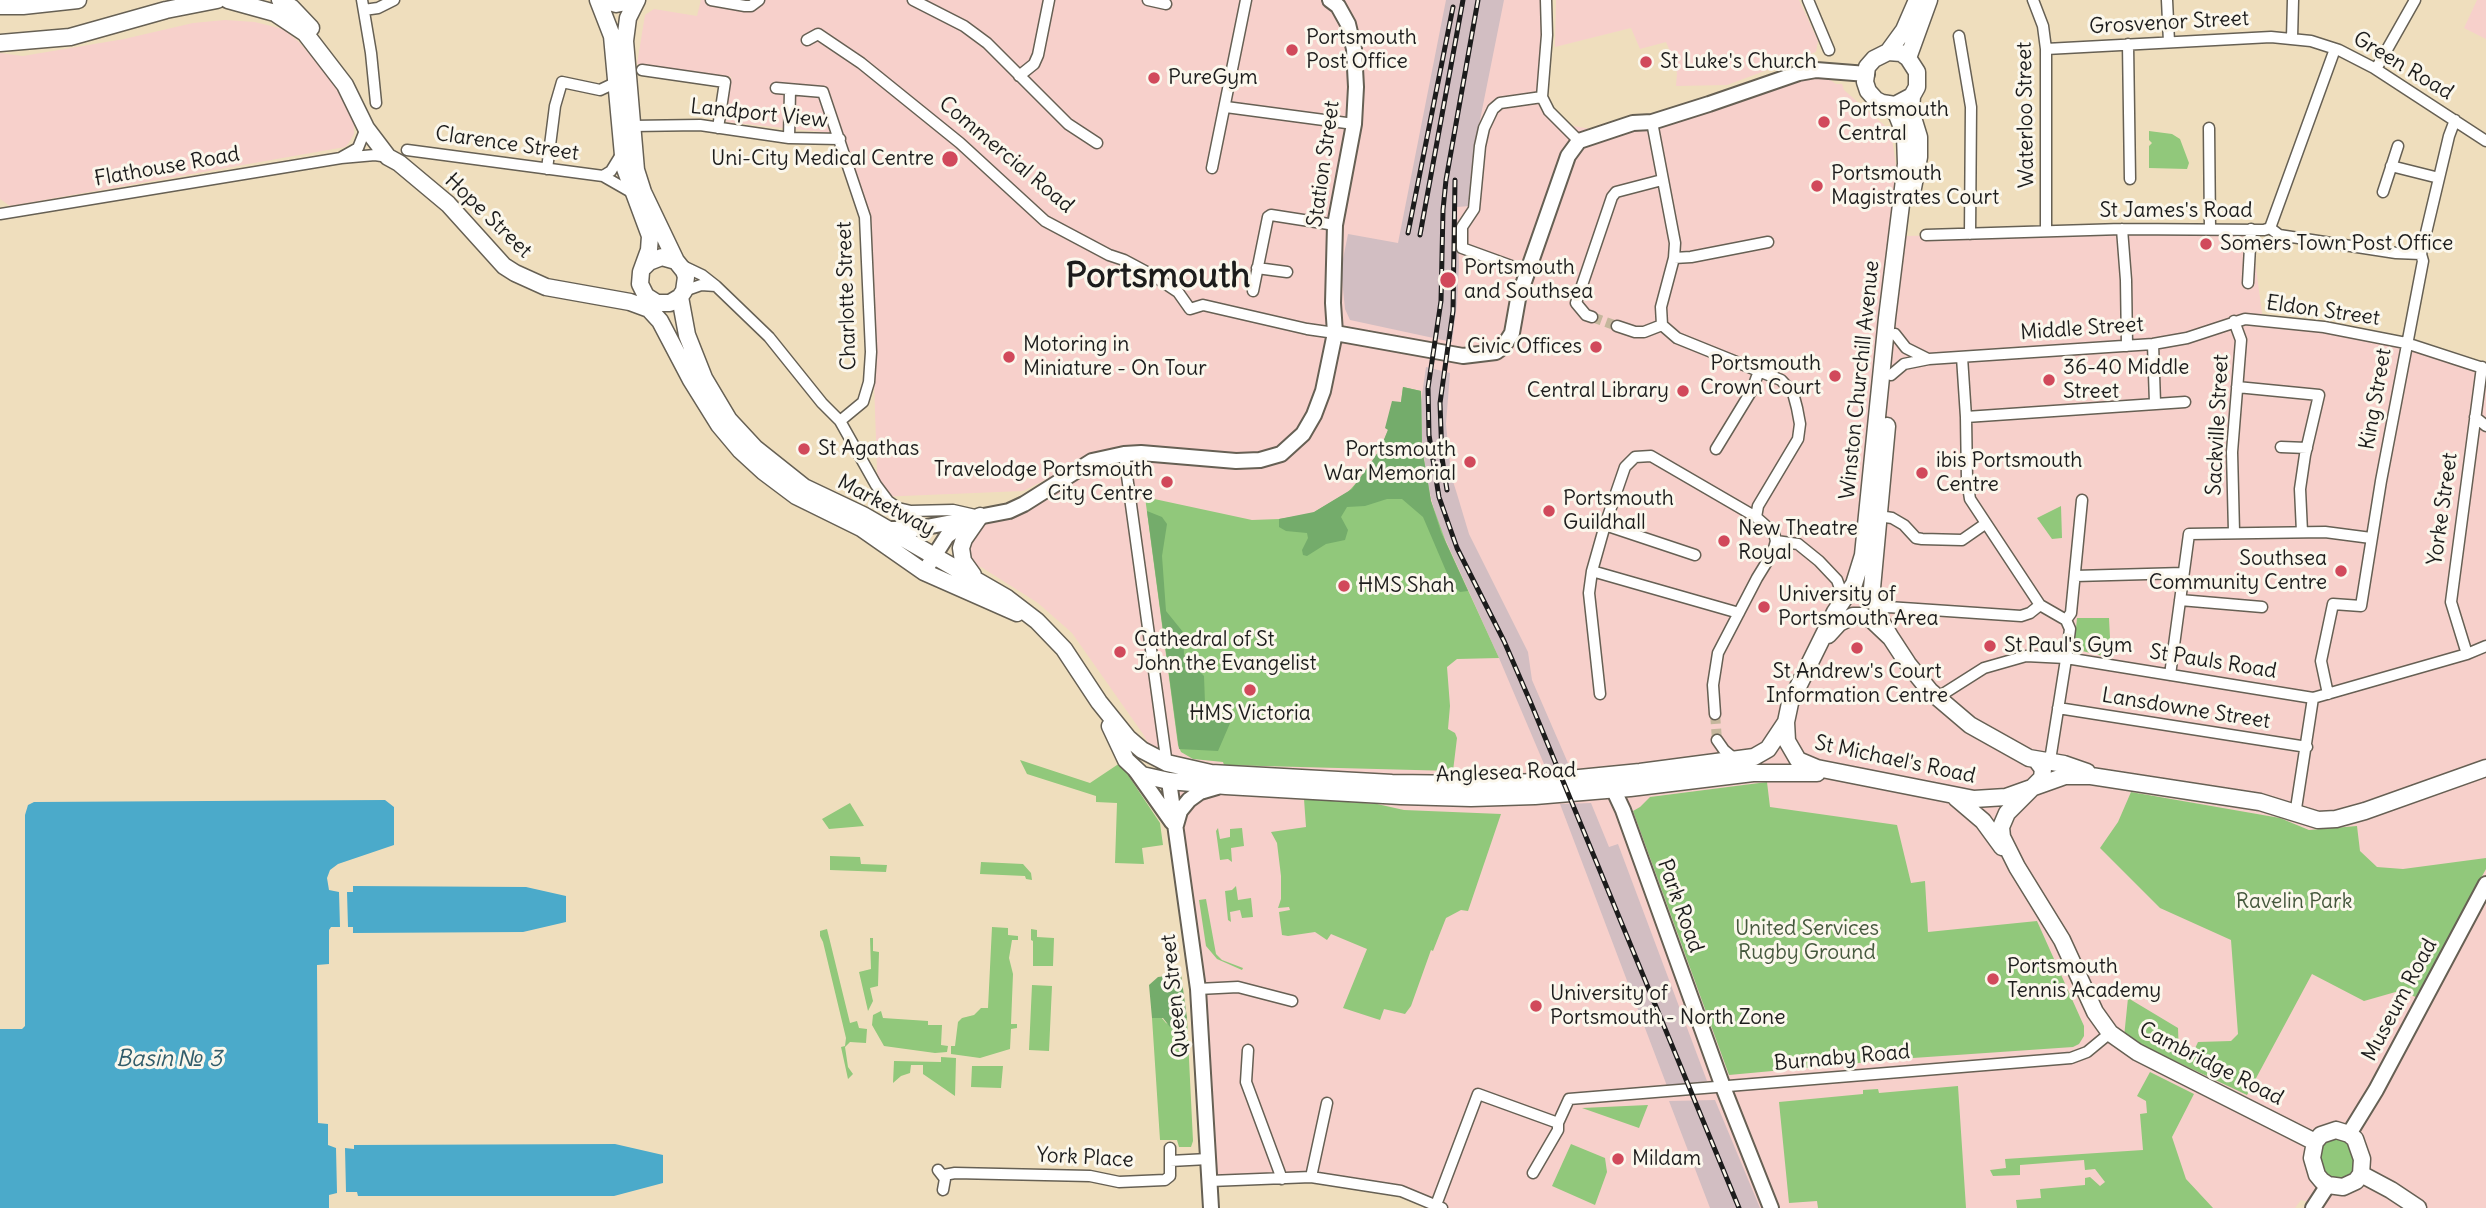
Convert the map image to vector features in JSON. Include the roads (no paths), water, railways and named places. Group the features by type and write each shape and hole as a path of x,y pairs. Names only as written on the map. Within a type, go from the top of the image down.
{"main road":[{"path":"0,6 78,0"},
{"path":"0,43 70,37 166,10 217,0"},
{"name":"Hope Street","path":"228,0 275,13 305,33 345,85 366,128 388,157 399,163 447,204 504,266 545,287 630,302 649,309 660,320 687,372"},
{"name":"Hope Street","path":"280,0 292,8 311,28 326,59"},
{"path":"598,0 612,36 622,153 632,192 650,236 640,278 642,291 651,301 664,304 682,294 686,277 643,191 636,170 625,41 628,18 637,0"},
{"path":"604,0 616,4 637,0"},
{"path":"1888,52 1900,53 1908,58 1915,65 1918,79 1912,96 1889,105 1876,100 1868,92 1865,82 1867,67 1874,59 1888,52 1904,30 1917,0"},
{"path":"1908,58 1929,0"},
{"name":"Winston Churchill Avenue","path":"1891,638 1877,611 1872,588 1895,334 1911,198 1919,157 1919,137 1911,111 1912,96"},
{"name":"Winston Churchill Avenue","path":"1815,653 1840,602 1854,584 1863,555 1888,305 1906,164 1905,135 1897,115 1889,105"},
{"path":"644,267 662,257 678,263"},
{"name":"Marketway","path":"682,294 687,335 704,378 729,420 771,463 804,487 887,528 976,578 1037,621"},
{"path":"664,304 680,342 687,372"},
{"name":"Marketway","path":"687,372 719,425 740,450 796,496 861,528 922,570 1037,621"},
{"path":"976,578 963,561 961,548 980,516"},
{"path":"1815,653 1835,626 1853,616 1863,616 1872,620 1891,638 1918,677 1940,700 1984,734 2038,761 2064,764 2102,777 2260,802 2318,820 2336,819 2486,768"},
{"path":"1037,621 1064,649 1136,754 1159,770 1169,781"},
{"name":"Anglesea Road","path":"1136,771 1150,778 1226,786 1401,796 1535,796 1736,761 1764,753 1786,722 1799,683 1815,653"},
{"path":"1099,702 1123,755 1136,771"},
{"name":"St Michael's Road","path":"1786,722 1787,741 1798,760 1809,766 1951,795 1994,799 2031,790 2068,776 2102,777"},
{"name":"Anglesea Road","path":"1118,726 1142,750 1167,762 1211,773 1424,784 1610,782 1764,772 1843,774"},
{"path":"2031,790 2043,773 2038,761"},
{"name":"Cambridge Road","path":"2031,790 2008,812 2001,827 2004,843 2062,940 2095,1012 2110,1032 2137,1052 2315,1142"},
{"name":"Cambridge Road","path":"1951,795 1983,821 2017,867"},
{"path":"2336,1130 2355,1139 2363,1167 2356,1181 2343,1187 2328,1185 2316,1175 2312,1151 2315,1142 2328,1132 2336,1130"},
{"path":"2361,1174 2418,1208"}],"street":[{"path":"376,103 363,5 378,8 394,0"},
{"path":"710,0 745,6 751,6 758,1"},
{"path":"913,0 964,26 987,43 1068,124 1097,143"},
{"path":"1019,76 1034,64 1038,55 1049,0"},
{"path":"1148,0 1166,4"},
{"path":"1212,168 1247,0"},
{"path":"1546,0 1547,35 1542,97 1549,111 1579,141"},
{"path":"1808,0 1829,50"},
{"name":"Waterloo Street","path":"2033,0 2043,26 2046,49 2046,231"},
{"path":"2167,0 2169,42"},
{"path":"2292,38 2293,0"},
{"path":"2376,69 2415,0"},
{"name":"Station Street","path":"980,516 1019,506 1092,461 1124,454 1260,460 1281,454 1303,434 1314,415 1325,383 1335,333 1335,225 1354,124 1354,49 1348,24 1336,2"},
{"name":"Commercial Road","path":"807,40 818,34 862,63 960,143 1045,221 1154,275 1178,292 1190,309 1203,305 1307,329 1473,356 1496,352 1503,347 1512,333 1518,299 1528,272"},
{"path":"1959,36 1971,107 1970,234"},
{"name":"Grosvenor Street","path":"2046,49 2292,38 2335,49"},
{"path":"2129,44 2130,179"},
{"path":"2270,228 2335,49"},
{"name":"Green Road","path":"2335,49 2376,69 2486,141"},
{"path":"642,70 724,82 718,128"},
{"path":"1542,97 1500,103 1493,109 1484,128 1478,159 1474,209 1462,227 1462,247 1528,272 1568,156 1579,141 1633,123 1652,122 1799,73 1816,70 1867,74"},
{"path":"547,169 555,106 562,82 600,90 617,82"},
{"path":"776,88 790,90 789,138"},
{"name":"Charlotte Street","path":"790,90 823,92 865,217 871,352 869,382 863,402 840,421"},
{"path":"1226,107 1354,124"},
{"name":"King Street","path":"2328,694 2321,661 2333,604 2361,606 2406,343 2423,261 2421,254 2455,120"},
{"path":"1652,122 1675,243 1674,258 1661,307 1662,326 1677,338 1781,380 1793,393 1800,424 1798,439 1758,506 1756,517"},
{"name":"Landport View","path":"632,126 700,125 789,138 840,139"},
{"path":"341,158 358,148 366,128"},
{"path":"2209,128 2210,229"},
{"path":"2383,192 2398,146"},
{"name":"Clarence Street","path":"407,150 603,176 632,192"},
{"name":"Clarence Street","path":"603,176 611,171 622,153"},
{"name":"Flathouse Road","path":"0,214 341,158 374,155 388,157"},
{"path":"2391,166 2439,178"},
{"path":"1592,317 1586,315 1576,303 1612,197 1616,192 1662,180"},
{"path":"1253,291 1268,217 1271,215 1335,225"},
{"name":"St James's Road","path":"1926,234 2270,228 2279,235 2396,253 2421,254"},
{"path":"2122,229 2127,346"},
{"path":"2248,283 2251,229"},
{"path":"1674,258 1768,242"},
{"path":"678,263 702,275 716,286 769,337 822,403 840,421 888,501 898,508 911,511 953,510 980,516"},
{"path":"1257,268 1287,272"},
{"path":"682,294 701,285 716,286"},
{"name":"Eldon Street","path":"2234,321 2245,319 2324,327 2406,343 2484,368"},
{"name":"Middle Street","path":"1891,374 1904,365 1929,359 2152,344 2187,338 2234,321"},
{"name":"Sackville Street","path":"2234,321 2241,340 2232,452 2234,532"},
{"path":"1617,326 1644,332 1662,326"},
{"path":"1895,334 1906,348 1929,359"},
{"path":"2152,344 2155,403"},
{"path":"1962,357 1969,494 1985,524 2040,605 2066,620 2070,629 2051,754 2047,760 2038,761"},
{"name":"Yorke Street","path":"2467,654 2451,602 2484,368"},
{"path":"1716,449 1752,390 1759,371"},
{"path":"2237,387 2319,394 2300,489 2302,532"},
{"path":"1966,417 2185,402"},
{"path":"2475,417 2486,426"},
{"path":"2281,447 2307,448"},
{"path":"1124,454 1169,781"},
{"path":"1600,694 1589,593 1592,571 1625,467 1635,457 1651,456 1756,517 1770,527 1776,541 1773,552 1718,653 1713,685 1715,714"},
{"path":"2066,620 2071,613 2082,500"},
{"path":"887,528 916,529 980,516"},
{"path":"922,570 930,553 955,529 980,516"},
{"path":"1878,516 1898,522 1916,538 1922,539 1962,540 1985,524"},
{"path":"1605,525 1695,555"},
{"path":"2170,674 2189,534 2302,532 2371,538"},
{"path":"1776,541 1798,544 1819,561 1837,580 1841,591 1840,602"},
{"path":"1592,571 1739,612"},
{"path":"2075,576 2183,573"},
{"path":"2180,600 2262,607"},
{"path":"1877,611 1888,607 2021,616 2040,605"},
{"name":"St Pauls Road","path":"1940,700 1943,694 1984,668 2026,656 2066,658 2313,698 2467,654 2486,646"},
{"path":"2295,815 2313,698"},
{"name":"Lansdowne Street","path":"2058,708 2307,747"},
{"path":"1717,740 1736,761"},
{"path":"1136,771 1175,830"},
{"name":"Queen Street","path":"1169,781 1198,989 1211,1208"},
{"name":"Park Road","path":"1610,782 1626,818 1723,1087 1771,1208"},
{"path":"1175,830 1180,811 1189,800 1203,791 1226,786"},
{"name":"Museum Road","path":"2349,1134 2376,1090 2486,884"},
{"path":"1198,989 1238,987 1292,1001"},
{"name":"Burnaby Road","path":"1558,1123 1569,1099 2071,1058 2087,1052 2110,1032"},
{"path":"1248,1050 1246,1082 1282,1179"},
{"path":"1210,1181 1311,1177 1401,1191 1439,1207 1478,1094 1558,1123 1558,1130 1532,1173"},
{"path":"1311,1177 1327,1104"},
{"path":"1170,1148 1170,1161 1208,1159"},
{"name":"York Place","path":"943,1190 945,1182 941,1172 1094,1176 1119,1182 1151,1181 1169,1178 1170,1161"},
{"path":"2316,1207 2328,1185"}],"water":[{"name":"Basin № 3","path":"385,800 394,807 394,845 338,864 330,870 327,878 329,890 339,892 340,927 331,927 329,930 329,964 317,965 318,1123 328,1124 328,1145 336,1148 337,1193 329,1195 329,1208 0,1208 0,1029 22,1029 25,1026 25,815 28,805 34,802"},
{"path":"353,886 526,887 566,896 566,922 523,932 353,933 353,927 348,927 347,892 353,892"},
{"path":"615,1144 663,1155 663,1183 614,1196 358,1196 357,1192 346,1192 345,1148 354,1149 354,1145"}],"tunnel":[{"path":"1592,317 1617,326"},
{"path":"1715,714 1717,740"}],"railway":[{"path":"1420,235 1463,0"},
{"path":"1478,0 1446,180 1441,301 1428,388 1429,435 1439,497 1457,548 1504,641 1530,701 1739,1208"},
{"path":"1408,233 1453,7"},
{"path":"1447,490 1442,458 1440,403 1453,311 1455,180"}],"place":[{"name":"Portsmouth Post Office","path":"1292,50"},
{"name":"St Luke's Church","path":"1646,62"},
{"name":"PureGym","path":"1154,78"},
{"name":"Portsmouth Central","path":"1824,122"},
{"name":"Uni-City Medical Centre","path":"950,159"},
{"name":"Portsmouth Magistrates Court","path":"1817,186"},
{"name":"Somers Town Post Office","path":"2206,244"},
{"name":"Portsmouth and Southsea","path":"1448,280"},
{"name":"Civic Offices","path":"1596,347"},
{"name":"Motoring in Miniature - On Tour","path":"1009,357"},
{"name":"Portsmouth Crown Court","path":"1835,376"},
{"name":"36-40 Middle Street","path":"2049,380"},
{"name":"Central Library","path":"1683,391"},
{"name":"St Agathas","path":"804,449"},
{"name":"Portsmouth War Memorial","path":"1470,462"},
{"name":"ibis Portsmouth Centre","path":"1922,473"},
{"name":"Travelodge Portsmouth City Centre","path":"1167,482"},
{"name":"Portsmouth Guildhall","path":"1549,511"},
{"name":"New Theatre Royal","path":"1724,541"},
{"name":"Southsea Community Centre","path":"2341,571"},
{"name":"HMS Shah","path":"1344,586"},
{"name":"University of Portsmouth Area","path":"1764,607"},
{"name":"St Paul's Gym","path":"1990,646"},
{"name":"St Andrew's Court Information Centre","path":"1857,648"},
{"name":"Cathedral of St John the Evangelist","path":"1120,652"},
{"name":"HMS Victoria","path":"1250,690"},
{"name":"Portsmouth Tennis Academy","path":"1993,979"},
{"name":"University of Portsmouth - North Zone","path":"1536,1006"},
{"name":"Mildam","path":"1618,1159"}],"district":[{"name":"Portsmouth","path":"1158,277"}],"park label":[{"name":"Ravelin Park","path":"2294,902"},
{"name":"United Services Rugby Ground","path":"1807,941"}]}
